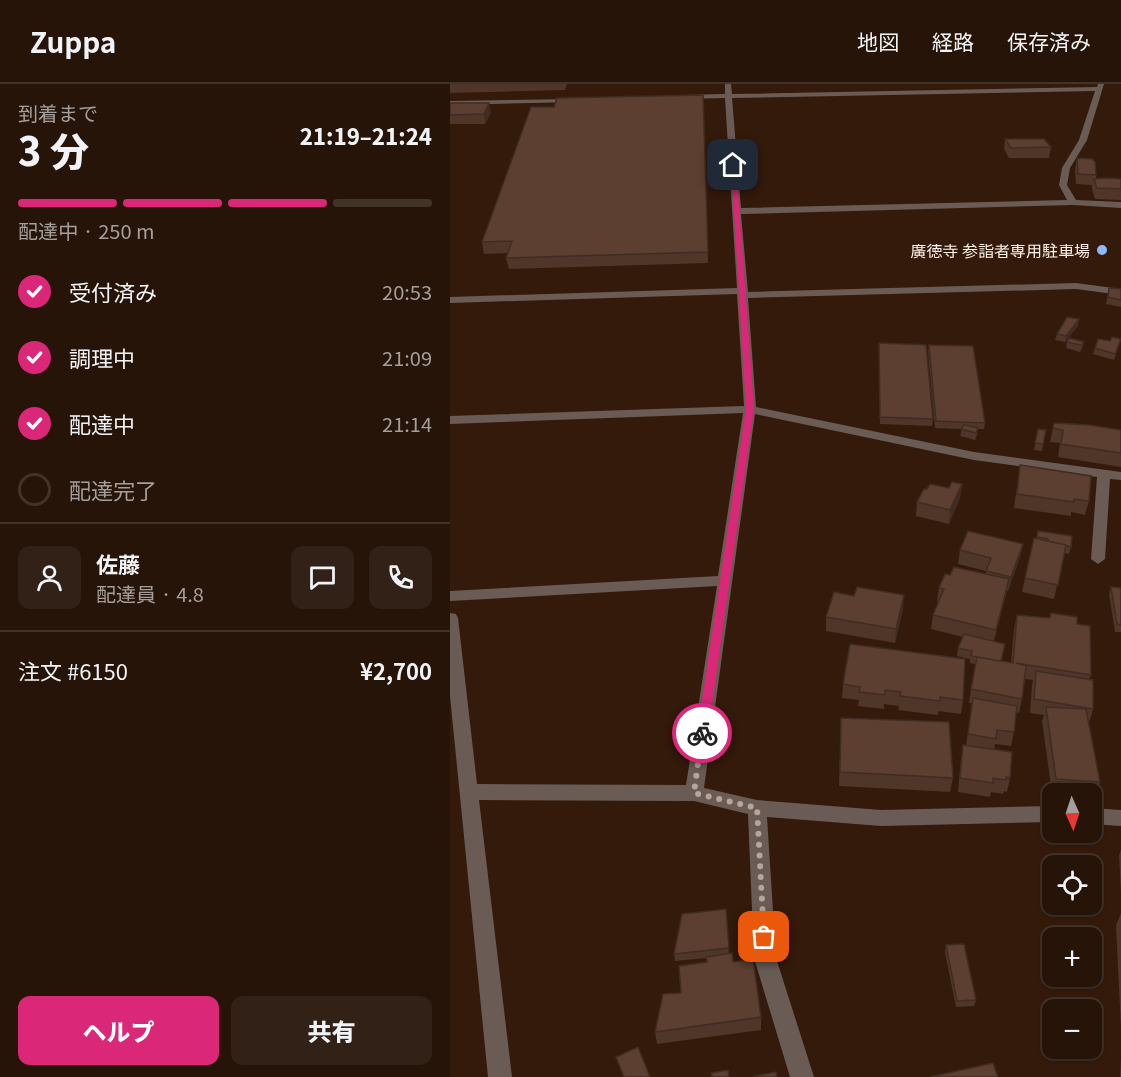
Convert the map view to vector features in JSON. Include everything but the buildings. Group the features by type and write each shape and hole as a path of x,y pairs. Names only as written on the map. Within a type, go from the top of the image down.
{"street":[{"path":"694,793 750,408 728,84"},
{"path":"671,97 1100,86 1083,140 1066,168 1063,185 1073,202"},
{"path":"450,103 589,99"},
{"path":"736,211 1073,202 1121,205"},
{"path":"450,300 1076,286 1121,292"},
{"path":"450,420 750,408 974,456 1121,476"},
{"path":"1098,559 1104,474"},
{"path":"450,596 724,581"},
{"path":"450,618 500,1077"},
{"path":"469,792 694,793 757,808 881,818 1042,814"},
{"path":"757,808 765,958 802,1077"},
{"path":"1102,817 1121,818"}],"way so far":[{"path":"702,733 694,793 757,808 764,937"}],"place":[{"name":"廣徳寺 参詣者専用駐車場","path":"1102,250"}],"route":[{"path":"702,733 750,408 733,165"}]}
